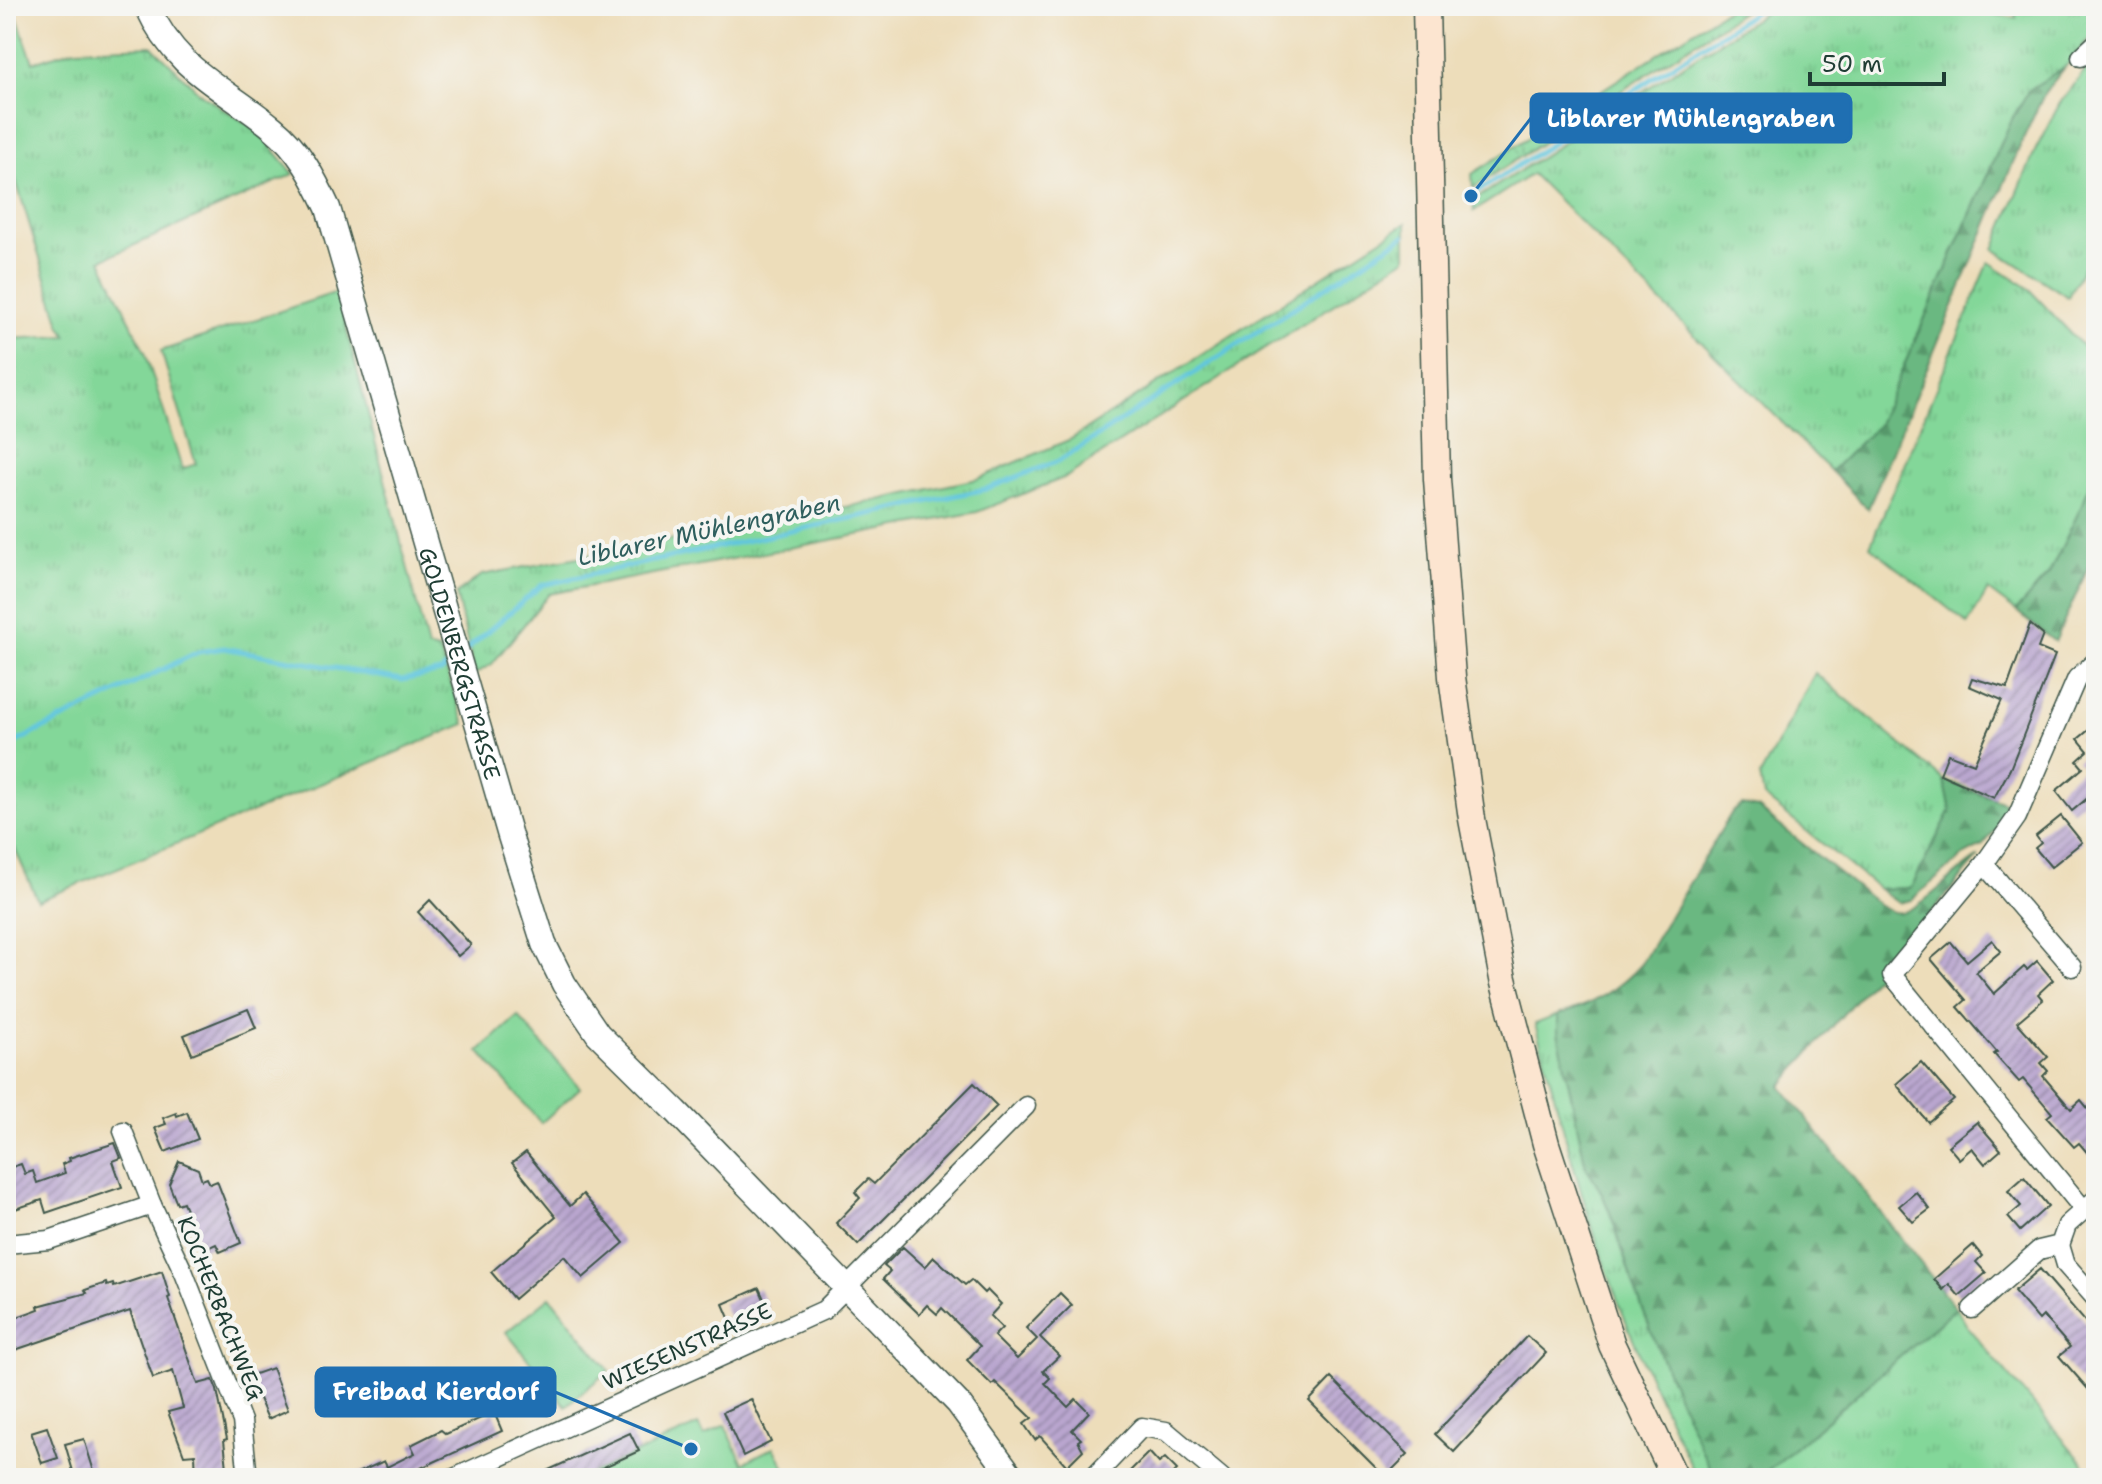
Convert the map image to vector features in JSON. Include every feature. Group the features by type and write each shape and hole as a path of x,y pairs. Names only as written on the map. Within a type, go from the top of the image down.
{"main road":[{"path":"1426,6 1437,479 1452,677 1472,819 1503,979 1546,1144 1612,1345 1675,1478"}],"street":[{"name":"GOLDENBERGSTRASSE","path":"147,6 158,32 177,56 203,79 275,129 307,165 328,208 464,683 544,944 564,984 598,1034 958,1403 1013,1478"},
{"path":"2081,57 2096,43"},
{"path":"2096,661 2077,678 2017,817 1984,864 1892,975 2090,1205 2067,1225 2060,1245 2066,1265 2096,1299"},
{"path":"1984,864 2072,967"},
{"path":"846,1287 1026,1106"},
{"name":"KOCHERBACHWEG","path":"123,1131 152,1205 184,1273 242,1421 248,1478"},
{"name":"KOCHERBACHWEG","path":"6,1244 49,1240 152,1205"},
{"path":"1972,1309 2039,1250 2060,1245"},
{"name":"WIESENSTRASSE","path":"454,1478 824,1310 846,1287"},
{"path":"1093,1478 1142,1427 1166,1431 1222,1478"}],"green space":[{"path":"6,6 13,6 33,62 75,49 152,46 202,95 258,131 294,174 101,260 145,352 182,469 196,464 161,351 337,292 428,648 439,650 465,724 38,901 6,829 6,339 67,336 60,324 6,148"},
{"path":"1732,6 1751,6 1473,188 1472,174"},
{"path":"1775,6 1963,6 2016,18 2014,6 2096,6 2096,30 2066,66 2029,91 2012,119 1878,425 1831,471 1532,174 1474,211 1473,201"},
{"path":"2096,57 2096,243 2068,297 1994,249 2036,149 2060,103"},
{"path":"2066,66 2045,92 2022,141 1868,509 1831,471 1878,425 2012,119 2029,90"},
{"path":"1406,223 1406,258 1066,477 977,512 549,594 492,664 475,674 456,594 482,575 851,506 977,479 1071,439"},
{"path":"1989,262 2027,287 2096,360 2096,462 2084,501 2049,574 2016,611 1988,590 1968,624 1870,546"},
{"path":"2096,462 2096,550 2055,642 2016,611 2049,574 2084,501"},
{"path":"1815,673 1944,780 1951,810 1911,888 1879,889 1764,797 1760,776"},
{"path":"1944,780 2004,802 2005,819 1982,846 1963,856 1911,900 1898,903 1879,889 1911,888 1951,810"},
{"path":"1742,805 1758,808 1877,904 1894,912 1910,910 1979,857 1781,1086 1956,1308 1760,1478 1715,1478 1653,1335 1602,1194 1586,1167 1558,1032 1558,1015 1603,996 1641,964 1732,812"},
{"path":"1558,1015 1558,1032 1586,1167 1602,1194 1653,1335 1715,1478 1697,1478 1662,1406 1620,1307 1589,1218 1535,1024"},
{"path":"518,1016 580,1088 541,1123 479,1051"},
{"path":"550,1297 609,1370 566,1406 506,1332"},
{"path":"1956,1308 1969,1329 2096,1478 1760,1478"},
{"path":"698,1425 704,1436 725,1425 743,1463 774,1447 790,1478 583,1478"}],"building":[{"path":"2030,624 2043,635 2038,648 2055,655 2010,769 1994,798 1940,774 1948,754 1974,764 2002,700 1969,686 1972,678 2007,688"},
{"path":"2096,724 2096,791 2072,811 2056,791 2083,768 2077,761 2088,751 2078,739"},
{"path":"2061,816 2082,842 2051,867 2035,848 2041,843 2036,836"},
{"path":"430,900 471,945 458,956 418,912"},
{"path":"1992,940 2001,951 1976,972 1994,994 2024,967 2027,970 2037,961 2053,980 2038,994 2043,1000 2017,1022 2048,1057 2041,1063 2048,1071 2043,1076 2071,1109 2081,1100 2096,1118 2096,1163 2079,1143 2074,1147 2047,1117 2052,1113 2023,1079 2019,1082 1994,1054 1997,1052 1958,1007 1966,1000 1931,959 1951,942 1967,961"},
{"path":"248,1009 256,1028 192,1054 184,1035"},
{"path":"1921,1062 1954,1100 1928,1122 1896,1084"},
{"path":"974,1083 997,1106 858,1245 836,1223 860,1198 855,1192 868,1179 874,1184"},
{"path":"187,1112 198,1139 165,1152 155,1128 166,1124 163,1118"},
{"path":"1977,1122 2001,1150 1985,1164 1972,1148 1959,1159 1948,1146"},
{"path":"115,1143 121,1158 113,1161 122,1187 46,1213 42,1200 6,1212 6,1169 21,1164 25,1174 33,1171 37,1183 65,1173 62,1164 70,1161 69,1158"},
{"path":"526,1152 570,1206 583,1194 624,1243 583,1278 564,1256 514,1299 491,1272 556,1217 512,1163"},
{"path":"179,1161 198,1169 202,1180 207,1178 210,1184 217,1181 241,1243 220,1252 216,1244 203,1250 183,1202 177,1204 169,1184"},
{"path":"2024,1177 2048,1206 2020,1231 2008,1217 2021,1206 2008,1191"},
{"path":"1916,1192 1930,1209 1913,1222 1899,1206"},
{"path":"1973,1245 1982,1256 1976,1262 1986,1273 1959,1296 1949,1284 1943,1290 1934,1279"},
{"path":"903,1247 925,1267 934,1257 965,1285 971,1280 984,1293 987,1290 1001,1304 990,1316 1002,1328 994,1336 1017,1359 1037,1339 1026,1328 1060,1293 1072,1305 1040,1337 1059,1356 1043,1371 1050,1378 1045,1383 1068,1407 1076,1399 1089,1412 1072,1430 1081,1439 1078,1441 1083,1450 1067,1466 1040,1436 1035,1440 1024,1424 1032,1418 967,1360 980,1346 942,1308 937,1314 927,1305 919,1314 883,1279 890,1271 884,1266"},
{"path":"2040,1269 2096,1334 2096,1398 2059,1356 2070,1347 2043,1316 2039,1320 2014,1291"},
{"path":"162,1271 168,1298 198,1384 213,1380 217,1390 227,1439 224,1440 228,1478 196,1478 195,1454 184,1455 168,1412 183,1408 173,1371 153,1378 130,1311 6,1353 6,1321 39,1309 38,1306 87,1293 85,1290 106,1283 114,1287"},
{"path":"759,1288 768,1308 732,1325 723,1304"},
{"path":"1527,1336 1546,1353 1454,1452 1435,1434"},
{"path":"272,1368 288,1410 268,1419 249,1376"},
{"path":"1331,1378 1408,1454 1385,1477 1309,1401"},
{"path":"751,1399 771,1442 743,1456 723,1412"},
{"path":"494,1412 502,1431 399,1478 346,1478 384,1461 387,1467 415,1453 411,1445 441,1430 446,1434"},
{"path":"47,1427 58,1458 42,1463 31,1432"},
{"path":"630,1433 639,1451 580,1478 531,1478"},
{"path":"84,1439 96,1478 75,1478 65,1444"},
{"path":"1149,1452 1159,1463 1165,1458 1177,1470 1171,1476 1173,1478 1123,1478"}],"waterway":[{"name":"Liblarer Mühlengraben","path":"1471,196 1764,6"},
{"name":"Liblarer Mühlengraben","path":"465,651 542,585 986,489 1061,460 1404,236"},
{"name":"Liblarer Mühlengraben","path":"6,747 198,652 224,648 402,680 441,672 451,663"}],"place":[{"name":"Liblarer Mühlengraben","path":"1471,196"},
{"name":"Freibad Kierdorf","path":"691,1449"}]}
